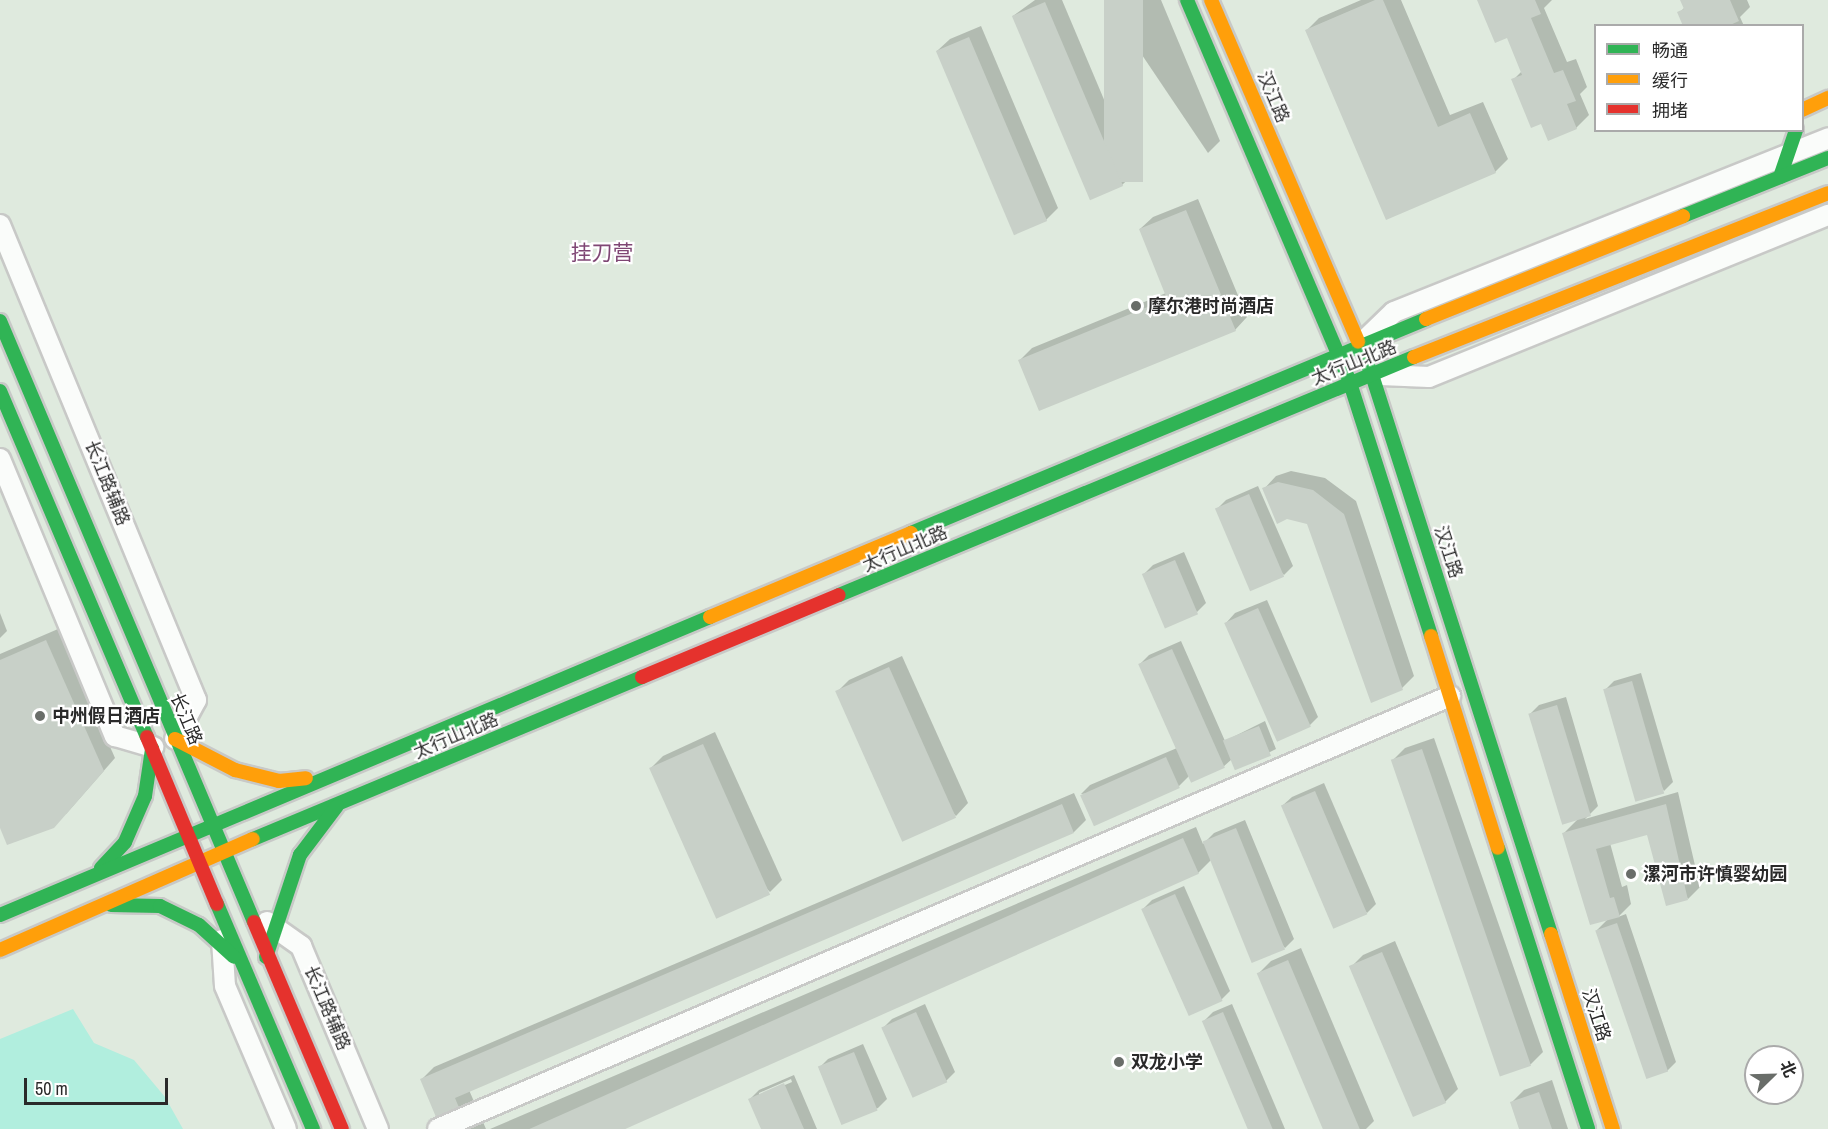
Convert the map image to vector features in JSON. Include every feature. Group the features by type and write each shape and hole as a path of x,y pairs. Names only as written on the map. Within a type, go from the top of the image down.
{"main road":[{"path":"1186,0 1350,383 1588,1129"},
{"name":"汉江路","path":"1211,0 1372,375 1613,1129"},
{"path":"1804,110 1828,98"},
{"path":"1780,177 1795,132"},
{"name":"太行山北路","path":"0,915 329,775 1360,345 1828,158"},
{"name":"太行山北路","path":"0,950 199,861 337,806 1350,383 1828,193"},
{"name":"长江路","path":"0,321 266,957 342,1129"},
{"path":"0,391 153,747 188,836 313,1129"},
{"path":"176,739 235,770 279,781 329,775"},
{"path":"92,877 125,842 145,796 153,747"},
{"path":"266,957 300,855 337,806"},
{"path":"103,905 160,906 199,926 244,967"}],"street":[{"path":"1360,345 1394,312 1828,138"},
{"path":"1372,375 1429,377 1828,215"},
{"name":"长江路辅路","path":"0,225 196,700 176,739"},
{"path":"0,459 115,736 153,747"},
{"path":"438,1129 1450,696"},
{"name":"长江路辅路","path":"248,912 276,927 301,946 378,1129"},
{"path":"223,919 225,986 286,1129"}],"shaded area":[{"path":"73,1009 94,1043 134,1060 165,1097 183,1129 0,1129 0,1039"}],"building":[{"path":"1104,0 1143,0 1143,182 1104,182"},
{"path":"1375,0 1383,0 1438,127 1470,113 1496,173 1386,220 1305,30"},
{"path":"1477,0 1535,0 1541,14 1531,18 1554,73 1563,70 1576,101 1567,104 1577,129 1548,141 1541,124 1531,128 1511,79 1522,75 1507,38 1495,43"},
{"path":"1680,0 1730,0 1739,21 1732,24 1682,24 1677,12 1684,9"},
{"path":"1045,2 1123,186 1090,200 1012,16"},
{"path":"969,37 1047,221 1014,235 936,51"},
{"name":"摩尔港时尚酒店","path":"1186,210 1236,331 1039,411 1018,360 1167,299 1139,229"},
{"path":"1278,482 1313,490 1344,514 1403,690 1371,703 1307,524 1287,519 1277,524 1262,488"},
{"path":"1249,494 1284,577 1250,591 1215,508"},
{"path":"1175,560 1198,614 1165,628 1142,574"},
{"path":"1258,608 1311,727 1277,742 1224,623"},
{"name":"中州假日酒店","path":"46,640 104,771 54,828 7,845 0,828 0,660"},
{"path":"1172,649 1225,768 1191,783 1138,664"},
{"path":"889,667 956,818 902,842 835,691"},
{"path":"1632,681 1664,793 1635,802 1603,689"},
{"path":"1557,705 1591,816 1562,825 1528,714"},
{"path":"1259,726 1271,756 1235,770 1223,741"},
{"path":"703,744 770,895 716,919 649,768"},
{"path":"1422,749 1531,1066 1500,1076 1391,760"},
{"path":"1166,757 1180,788 1094,826 1080,795"},
{"path":"1315,791 1367,914 1333,929 1281,805"},
{"path":"1062,804 1074,833 455,1098 468,1129 441,1129 420,1079"},
{"path":"1666,804 1688,900 1666,906 1647,835 1596,849 1610,898 1614,897 1620,917 1590,925 1562,833"},
{"path":"1236,828 1285,949 1252,963 1203,841"},
{"path":"1183,838 1199,874 625,1129 529,1129"},
{"path":"1175,894 1223,1001 1189,1016 1141,909"},
{"path":"1617,923 1668,1071 1646,1079 1595,930"},
{"path":"1382,952 1446,1103 1413,1117 1349,966"},
{"path":"1288,960 1360,1129 1323,1129 1257,973"},
{"path":"916,1012 947,1082 913,1098 881,1027"},
{"path":"1223,1012 1273,1129 1248,1129 1202,1021"},
{"path":"854,1052 878,1110 841,1125 818,1067"},
{"path":"784,1083 804,1129 761,1129 748,1099"},
{"path":"1539,1092 1552,1129 1519,1129 1510,1102"}],"traffic: fast":[{"path":"1187,0 1350,383 1431,636"},
{"path":"1780,177 1795,132"},
{"path":"1683,216 1828,158"},
{"path":"911,533 1426,319"},
{"path":"0,321 254,922"},
{"path":"1358,342 1372,375 1551,934"},
{"path":"839,595 1414,357"},
{"path":"0,391 147,737"},
{"path":"0,915 710,617"},
{"path":"253,839 642,677"},
{"path":"101,868 125,842 145,796 152,749"},
{"path":"266,957 300,855 337,806"},
{"path":"1498,848 1588,1129"},
{"path":"217,904 313,1129"},
{"path":"111,905 160,906 199,925 234,957"}],"traffic: slow":[{"path":"1211,0 1358,342"},
{"path":"1804,109 1828,98"},
{"path":"1414,357 1828,193"},
{"path":"1426,319 1683,216"},
{"path":"710,617 911,533"},
{"path":"1431,636 1498,848"},
{"path":"175,739 235,770 279,781 306,778"},
{"path":"0,950 253,839"},
{"path":"1551,934 1613,1129"}],"traffic: jam":[{"path":"642,677 839,595"},
{"path":"147,737 217,904"},
{"path":"254,922 342,1129"}],"place":[{"name":"摩尔港时尚酒店","path":"1136,306"},
{"name":"中州假日酒店","path":"40,716"},
{"name":"漯河市许慎婴幼园","path":"1631,874"},
{"name":"双龙小学","path":"1119,1062"}],"district":[{"name":"挂刀营","path":"602,253"}]}
